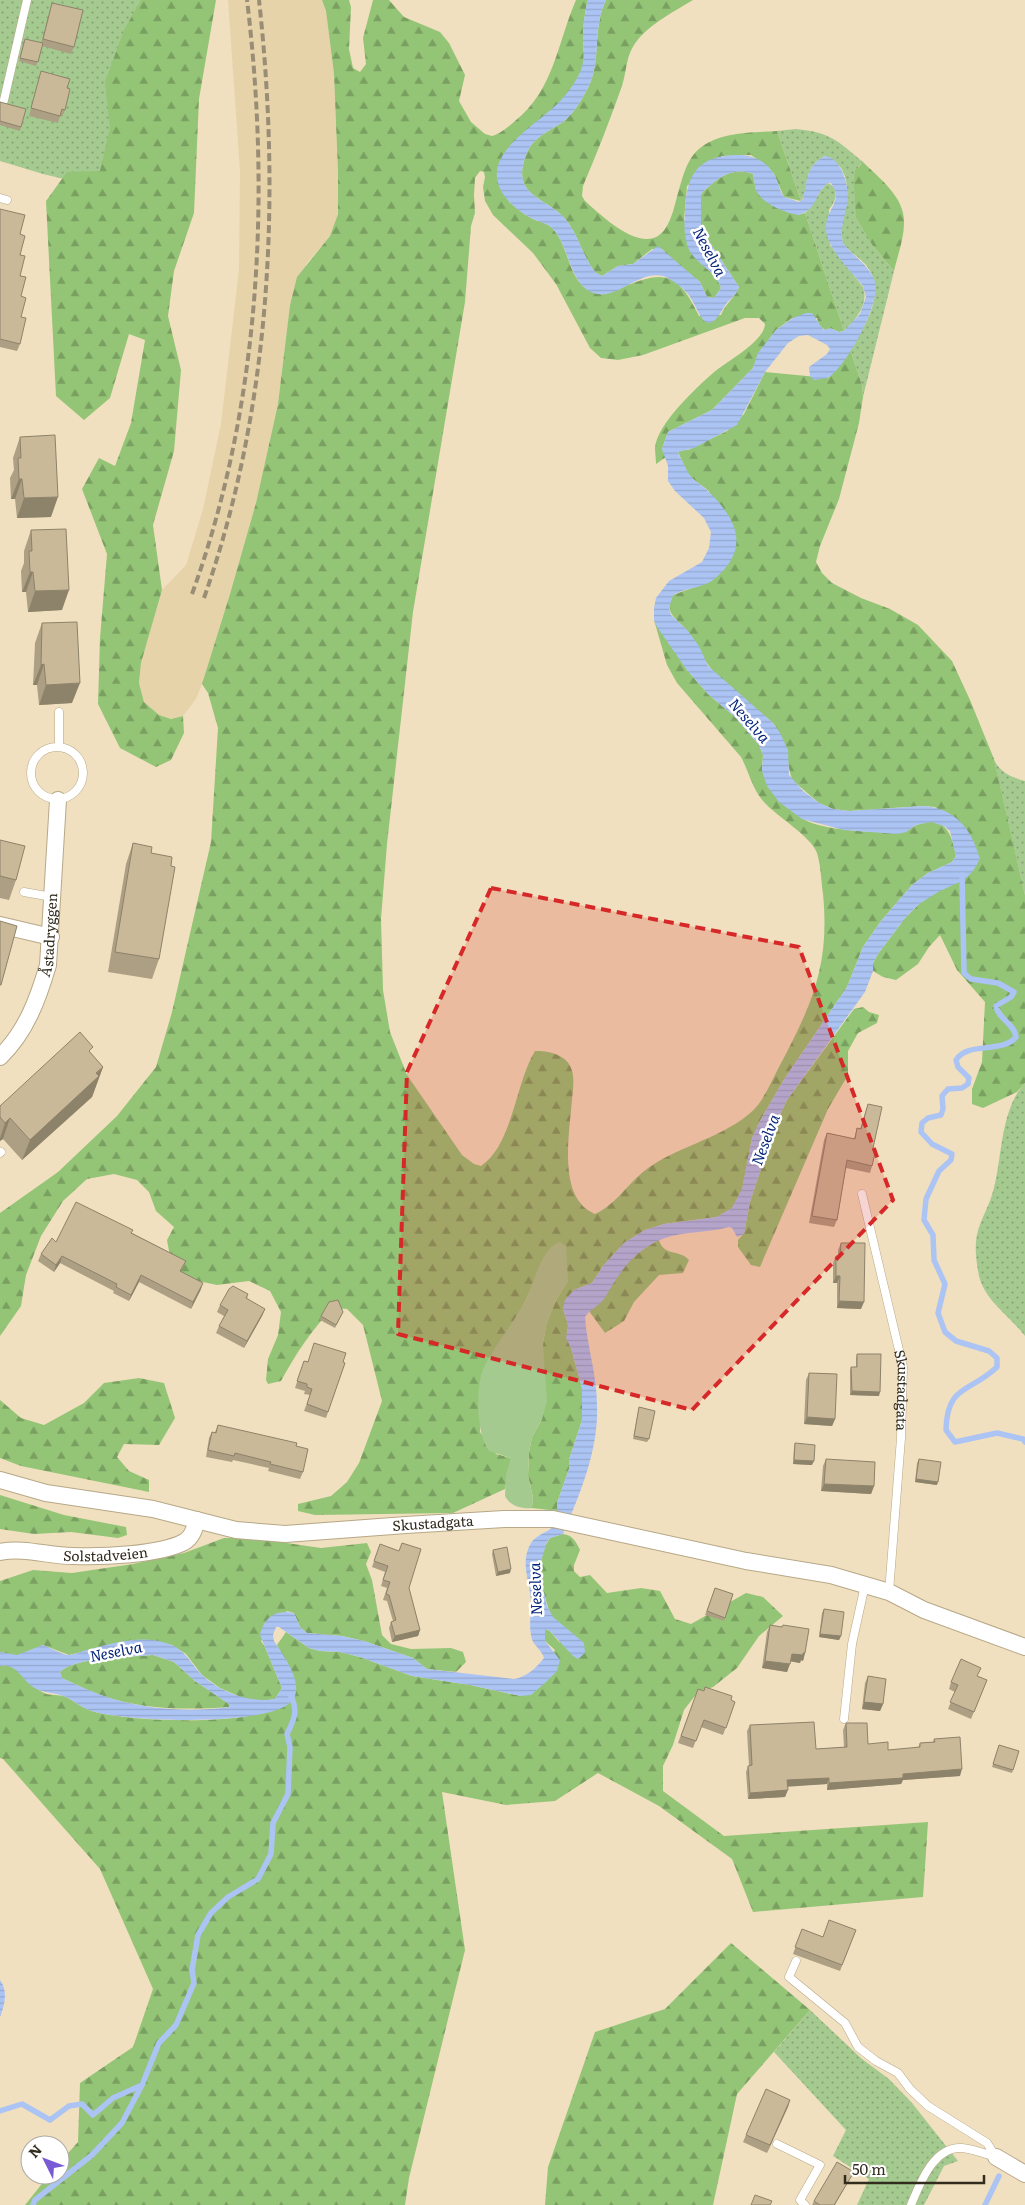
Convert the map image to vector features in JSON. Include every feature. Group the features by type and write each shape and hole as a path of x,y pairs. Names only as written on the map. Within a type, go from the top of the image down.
{"street":[{"name":"Åstadryggen","path":"0,1057 25,1026 38,997 48,965 58,800"},
{"path":"0,925 51,937"},
{"name":"Skustadgata","path":"0,1480 46,1493 153,1509 236,1530 285,1534 406,1525 554,1519 746,1560 831,1575 889,1592 924,1610 1025,1647"},
{"name":"Solstadveien","path":"0,1552 12,1550 72,1556 150,1551 185,1542 195,1529 197,1520"},
{"path":"996,2157 1025,2174"}],"lane":[{"path":"4,100 28,0"},
{"path":"59,712 59,746"},
{"path":"59,746 68,749 78,756 84,772 82,784 70,796 58,800 48,798 36,789 31,778 33,763 38,754 47,748 59,746"},
{"path":"24,892 52,897"},
{"name":"Skustadgata","path":"862,1194 903,1368 901,1438 889,1592"},
{"path":"844,1719 852,1644 865,1585"},
{"path":"796,1961 789,1977 845,2023 858,2047 876,2061 898,2073 910,2089 928,2106 987,2143 996,2157"},
{"path":"778,2144 820,2165 800,2200 805,2205"},
{"path":"911,2205 927,2172 941,2154 961,2148 996,2157"}],"highlighted area":[{"path":"491,888 799,947 893,1200 692,1410 398,1334 407,1072"}],"shaded area":[{"path":"228,0 322,0 326,11 334,74 338,214 330,236 307,263 290,305 278,404 256,503 202,684 196,699 183,716 171,719 159,715 144,702 139,683 141,663 162,590 186,565 203,509 221,424 239,269 240,171"}],"green space":[{"path":"0,0 196,0 98,187 43,174 0,161"},
{"path":"141,0 216,0 199,99 194,213 174,271 168,316 181,370 174,451 153,525 162,590 141,663 139,683 144,702 159,715 171,719 183,716 184,733 171,760 156,767 120,748 98,704 100,638 107,554 82,489 99,458 115,466 131,423 145,340 129,334 110,398 84,420 56,396 46,201 67,172 100,171 110,128 105,82 124,30"},
{"path":"322,0 349,0 351,7 349,49 353,68 360,72 366,64 363,38 373,0 389,0 404,17 440,32 449,43 465,75 459,101 471,122 485,134 492,136 501,132 515,121 528,109 538,95 553,65 576,0 588,0 583,29 584,62 578,78 561,101 506,151 509,202 528,216 552,228 563,246 575,275 588,290 604,294 648,278 668,278 684,290 699,316 721,315 739,287 701,229 701,194 724,175 738,172 753,174 756,190 798,215 805,213 844,331 839,332 830,328 825,330 819,325 817,318 792,318 776,330 759,353 753,368 712,410 668,432 662,449 666,457 656,464 655,448 657,439 669,418 687,397 713,373 752,345 763,331 765,324 759,318 745,318 643,355 618,360 601,358 590,348 556,284 533,253 493,215 485,201 483,187 484,172 480,171 475,178 475,213 471,226 465,302 413,612 387,844 381,919 383,990 390,1032 407,1075 462,1155 474,1164 481,1166 492,1156 507,1129 528,1065 535,1051 556,1054 569,1063 573,1075 568,1139 571,1183 575,1195 582,1205 595,1214 609,1206 637,1177 655,1163 724,1131 749,1114 763,1098 770,1086 809,1004 821,964 824,942 823,894 817,853 801,833 763,801 753,785 741,757 677,683 667,665 654,620 687,670 708,694 735,717 759,745 763,755 762,771 787,803 802,818 822,826 880,832 903,832 926,822 934,822 940,824 949,833 956,856 952,862 928,873 912,885 881,921 863,947 847,987 785,1078 761,1119 752,1138 742,1190 732,1208 717,1217 664,1224 645,1230 624,1243 603,1266 592,1283 574,1290 563,1309 568,1325 567,1338 582,1388 582,1420 569,1460 569,1469 557,1503 558,1511 532,1508 533,1497 528,1476 529,1452 532,1437 542,1419 543,1344 546,1325 556,1300 568,1281 535,1279 524,1304 481,1376 480,1432 496,1454 511,1458 505,1489 453,1513 315,1515 298,1511 298,1504 331,1496 347,1482 359,1463 382,1401 363,1325 347,1309 333,1308 304,1343 281,1381 268,1384 266,1380 268,1359 278,1335 281,1312 270,1291 249,1281 217,1285 189,1279 171,1262 167,1240 174,1227 156,1211 149,1192 137,1180 114,1174 87,1179 63,1201 41,1236 26,1275 21,1306 0,1336 0,1213 58,1172 117,1116 156,1067 172,1012 211,842 218,728 208,693 202,684 256,503 278,404 290,305 297,277 330,236 338,214 334,74 326,11"},
{"path":"606,0 693,0 646,31 635,43 629,55 622,86 583,186 582,196 585,201 602,216 624,232 635,237 646,239 657,237 670,221 688,163 702,146 722,137 744,133 777,131 801,201 784,197 774,174 768,167 751,155 722,156 687,186 684,220 721,288 714,298 707,297 700,282 671,259 662,249 652,249 633,264 618,266 602,276 596,273 566,220 552,207 536,197 525,185 522,176 523,165 530,147 539,137 567,118 588,88 595,66 599,22"},
{"path":"796,129 826,135 847,148 863,162 858,167 873,246 894,271 863,397 862,385 850,349 868,319 872,308 875,286 872,275 866,265 843,243 842,224 847,187 840,166 825,156 817,161 809,172 806,190 801,201 777,131"},
{"path":"863,162 892,192 903,213 903,235 894,271 873,246 856,217 855,171"},
{"path":"828,183 834,188 836,195 829,210 830,245 863,287 864,293 863,305 860,311 844,331 805,213"},
{"path":"850,349 862,385 863,397 859,423 839,499 820,546 816,562 822,573 832,583 861,598 890,609 918,625 952,661 994,759 1025,895 1025,1083 1017,1092 983,1108 972,1104 972,1089 982,1062 985,1002 957,970 940,935 929,947 918,964 896,980 883,977 873,971 873,963 878,954 905,918 919,904 980,859 935,807 923,806 849,811 833,809 819,803 792,780 780,733 773,723 715,674 692,637 673,616 669,607 673,595 711,581 726,566 709,491 689,476 678,452 680,450 688,450 727,431 744,414 765,372 828,378"},
{"path":"994,760 1007,774 1025,781 1025,895"},
{"path":"863,1007 869,1012 879,1015 877,1023 858,1033 848,1051 848,1075 828,1109 760,1267 751,1265 738,1247 738,1240 744,1233 750,1202 777,1121 787,1100 854,1009"},
{"path":"1025,1083 1025,1336 992,1301 982,1285 979,1276 976,1246 978,1230 996,1181 1010,1107"},
{"path":"659,1240 661,1245 668,1251 689,1260 683,1273 659,1275 634,1302 624,1321 605,1333 589,1311 602,1299 626,1264"},
{"path":"560,1242 566,1246 568,1281 556,1300 546,1325 543,1344 547,1401 542,1419 532,1437 529,1452 528,1476 533,1497 532,1508 524,1508 513,1504 505,1496 506,1474 511,1458 489,1451 485,1444 480,1426 479,1384 489,1358 526,1300 544,1257 548,1250"},
{"path":"139,1378 164,1383 175,1418 159,1445 124,1444 117,1457 129,1471 149,1480 149,1492 21,1466 0,1458 0,1400 21,1418 44,1425 84,1403 104,1383"},
{"path":"0,1495 64,1515 126,1527 127,1535 118,1538 71,1532 34,1534 0,1529"},
{"path":"563,1534 572,1537 576,1542 580,1550 574,1565 574,1571 580,1577 590,1575 607,1593 641,1588 660,1591 675,1619 691,1624 746,1593 763,1597 783,1616 759,1636 737,1668 713,1687 698,1692 684,1710 673,1745 663,1766 663,1791 724,1836 928,1822 923,1897 753,1912 732,1859 659,1806 598,1773 555,1801 506,1805 442,1792 465,1950 409,2178 405,2205 25,2205 41,2185 70,2185 70,2151 78,2142 80,2083 133,2047 153,1989 100,1869 3,1759 0,1758 0,1666 6,1665 18,1670 44,1693 66,1697 89,1710 133,1718 164,1720 230,1718 260,1714 282,1707 295,1697 285,1660 277,1645 286,1632 309,1648 320,1651 340,1652 360,1657 412,1676 470,1685 521,1696 555,1650 545,1641 545,1629 550,1631 560,1643 547,1604 541,1577 541,1563 544,1550 550,1538"},
{"path":"224,1538 252,1538 321,1548 367,1543 371,1552 366,1564 372,1580 382,1635 391,1644 411,1649 451,1648 463,1652 466,1662 456,1672 427,1669 413,1658 364,1641 342,1636 307,1633 300,1627 294,1613 287,1611 261,1641 282,1688 275,1699 263,1701 245,1699 220,1688 202,1675 186,1654 172,1645 132,1640 69,1655 43,1645 17,1656 0,1652 0,1581 33,1570 72,1573 133,1564 184,1553"},
{"path":"153,1655 174,1662 195,1681 229,1704 229,1707 164,1708 132,1704 86,1689 62,1678 60,1672 78,1663 118,1657"},
{"path":"731,1943 810,2010 737,2094 713,2205 545,2205 548,2167 595,2032 665,2009"},
{"path":"810,2010 862,2059 889,2079 912,2103 958,2161 944,2166 924,2205 857,2205 869,2179 833,2156 846,2130 774,2052"}],"water":[{"name":"Neselva","path":"588,0 606,0 599,22 595,66 588,88 571,115 532,144 527,152 522,176 529,191 552,207 566,220 596,273 602,276 618,266 633,264 658,246 700,282 707,297 714,298 721,288 715,276 691,253 685,234 687,192 689,183 698,168 714,158 740,155 753,157 771,169 784,197 799,202 803,199 808,174 814,164 825,156 831,158 839,166 847,185 848,197 843,225 843,243 865,265 875,282 873,304 861,333 845,360 829,377 814,380 810,376 809,367 827,354 830,349 827,345 808,335 799,336 788,343 765,372 737,425 694,448 678,452 692,477 710,493 728,515 734,526 736,548 724,569 709,583 673,595 669,608 671,615 687,630 699,646 708,666 773,723 788,750 789,775 803,791 819,803 833,809 849,811 923,806 945,811 961,822 967,830 977,848 980,859 973,871 964,880 938,892 919,904 905,918 878,954 873,963 873,971 865,992 787,1100 777,1121 750,1202 744,1234 737,1237 732,1228 729,1227 673,1236 655,1242 630,1261 604,1299 585,1317 597,1394 597,1422 592,1455 582,1487 563,1534 550,1538 540,1564 547,1606 553,1617 584,1643 585,1653 578,1659 573,1656 550,1631 545,1629 545,1641 560,1660 557,1671 531,1695 521,1696 470,1685 412,1676 360,1657 309,1648 279,1627 276,1627 273,1635 274,1641 290,1667 296,1682 295,1696 284,1707 263,1714 199,1720 132,1718 89,1710 66,1697 41,1691 33,1687 10,1666 0,1666 0,1652 17,1655 43,1645 68,1655 128,1641 159,1641 180,1650 202,1675 227,1692 246,1698 275,1699 282,1688 260,1635 264,1623 268,1619 276,1613 288,1612 294,1613 300,1627 307,1633 342,1636 364,1641 413,1658 427,1669 514,1679 531,1672 544,1658 533,1642 531,1633 531,1596 526,1573 526,1558 533,1540 553,1527 558,1511 557,1503 569,1469 569,1460 582,1420 582,1388 571,1348 566,1338 568,1325 563,1309 565,1300 574,1290 592,1283 603,1266 624,1243 645,1230 664,1224 717,1217 732,1208 742,1189 752,1138 761,1119 785,1078 847,987 863,947 881,921 912,885 928,873 952,862 956,856 950,831 944,826 931,822 916,825 906,832 897,834 844,830 802,819 779,802 767,786 762,771 763,755 759,745 735,717 708,694 687,670 657,627 654,620 656,598 669,581 702,562 709,548 711,532 704,518 675,491 668,481 668,466 662,449 668,432 712,410 753,368 758,353 776,330 793,318 806,313 812,313 824,330 830,328 839,332 844,331 860,314 866,297 863,286 841,260 828,238 826,223 836,195 831,183 824,187 809,210 798,215 781,210 763,200 756,190 753,174 745,172 724,175 701,194 701,229 739,287 717,318 711,322 703,319 685,291 663,276 646,277 606,294 588,291 581,284 571,267 564,246 553,229 527,216 515,207 501,191 497,178 498,166 511,144 562,99 578,76 583,60 583,28","holes":["153,1655 174,1662 195,1681 229,1704 229,1707 181,1710 132,1704 86,1689 62,1678 60,1672 78,1663 118,1657"]},
{"path":"0,1980 3,1984 5,1998 0,2017"}],"building":[{"path":"52,3 83,10 74,47 43,39"},
{"path":"25,39 43,43 38,62 20,58"},
{"path":"41,71 70,79 67,88 70,89 65,110 62,109 60,116 31,108"},
{"path":"0,102 26,109 21,127 0,121"},
{"path":"0,209 25,215 20,234 25,236 20,255 25,256 20,276 26,277 21,296 26,298 21,317 26,318 20,344 0,339"},
{"path":"55,435 58,497 24,498 22,479 19,479 20,437"},
{"path":"66,529 69,590 35,591 33,572 30,572 31,530"},
{"path":"77,622 80,683 46,685 44,664 41,665 42,623"},
{"path":"0,840 25,846 16,880 0,876"},
{"path":"133,843 152,847 151,853 172,857 171,866 175,867 159,959 115,952"},
{"path":"0,921 17,926 1,985 0,985"},
{"path":"80,1032 93,1047 89,1051 103,1067 96,1073 99,1076 30,1140 10,1118 5,1123 0,1117 0,1106"},
{"path":"868,1104 882,1107 873,1148 876,1149 872,1166 847,1160 837,1220 812,1216 827,1133 855,1139 857,1128 861,1129"},
{"path":"76,1202 133,1230 131,1233 186,1261 180,1271 203,1283 193,1302 141,1275 131,1295 116,1287 117,1284 62,1256 56,1265 41,1254 52,1238 56,1242"},
{"path":"841,1243 865,1243 864,1302 839,1301 840,1276 836,1276 836,1256 840,1256"},
{"path":"233,1286 248,1294 246,1298 265,1309 247,1341 219,1326 228,1310 220,1305 229,1289"},
{"path":"338,1300 343,1312 336,1325 321,1316 329,1302"},
{"path":"314,1343 346,1353 343,1362 345,1363 328,1412 307,1404 312,1389 307,1387 307,1384 297,1381 304,1361 308,1362"},
{"path":"857,1354 881,1354 880,1392 852,1391 851,1367 857,1367"},
{"path":"809,1373 837,1374 835,1419 807,1417"},
{"path":"639,1407 655,1411 649,1439 634,1436"},
{"path":"218,1425 297,1443 296,1446 308,1449 303,1472 235,1453 234,1456 208,1450 212,1432 216,1433"},
{"path":"795,1443 815,1445 814,1461 794,1460"},
{"path":"826,1459 875,1462 874,1486 824,1484"},
{"path":"919,1459 941,1462 938,1482 916,1479"},
{"path":"402,1543 421,1549 409,1588 420,1630 395,1636 391,1622 396,1620 389,1595 386,1594 390,1582 383,1580 388,1566 374,1561 380,1544 399,1551"},
{"path":"507,1547 511,1569 498,1572 493,1550"},
{"path":"715,1588 733,1594 725,1618 707,1611"},
{"path":"824,1609 844,1612 841,1636 820,1634"},
{"path":"770,1625 809,1629 805,1653 803,1655 792,1654 790,1664 765,1661"},
{"path":"961,1659 981,1668 977,1676 987,1680 974,1712 950,1702 958,1685 951,1682"},
{"path":"868,1676 886,1679 883,1704 864,1702"},
{"path":"705,1687 732,1696 731,1700 735,1702 726,1728 704,1720 696,1741 681,1736 698,1689 704,1691"},
{"path":"814,1722 816,1749 847,1747 846,1723 867,1723 868,1744 888,1742 888,1750 920,1747 920,1743 935,1742 934,1739 960,1737 962,1769 903,1774 903,1778 829,1783 829,1778 787,1780 788,1790 750,1793 748,1766 752,1765 750,1725"},
{"path":"999,1745 1019,1751 1013,1770 993,1764"},
{"path":"829,1920 856,1930 842,1965 795,1947 802,1929 823,1937"},
{"path":"766,2089 790,2100 770,2145 746,2135"},
{"path":"837,2162 854,2172 834,2205 820,2205 814,2201"},
{"path":"755,2195 772,2201 770,2205 751,2205"}],"waterway":[{"path":"962,875 964,973 971,979 998,983 1014,992 1011,997 996,1006 997,1011 1013,1028 1016,1037 1002,1045 961,1054 956,1060 958,1067 969,1078 968,1084 962,1088 948,1089 942,1096 943,1109 941,1115 928,1118 922,1123 921,1132 932,1144 952,1154 951,1160 939,1171 926,1199 924,1220 933,1235 934,1260 945,1284 938,1313 945,1332 956,1341 989,1351 997,1358 997,1367 955,1397 947,1415 946,1430 955,1442 997,1433 1023,1439 1025,1442"},
{"path":"33,2205 35,2200 92,2155 122,2123 142,2085 159,2043 176,2025 194,1983 192,1970 198,1935 211,1913 228,1897 258,1879 271,1854 273,1823 288,1794 290,1747 287,1734 295,1710 290,1695"},
{"path":"0,2111 22,2104 50,2120 69,2106 82,2104 93,2115 113,2098 142,2085"},
{"path":"985,2205 999,2176"}],"railway":[{"path":"192,594 215,523 233,450 246,376 254,301 258,225 258,150 254,74 247,0"},
{"path":"204,598 227,526 244,452 257,378 265,302 269,227 269,151 266,75 259,0"}]}
